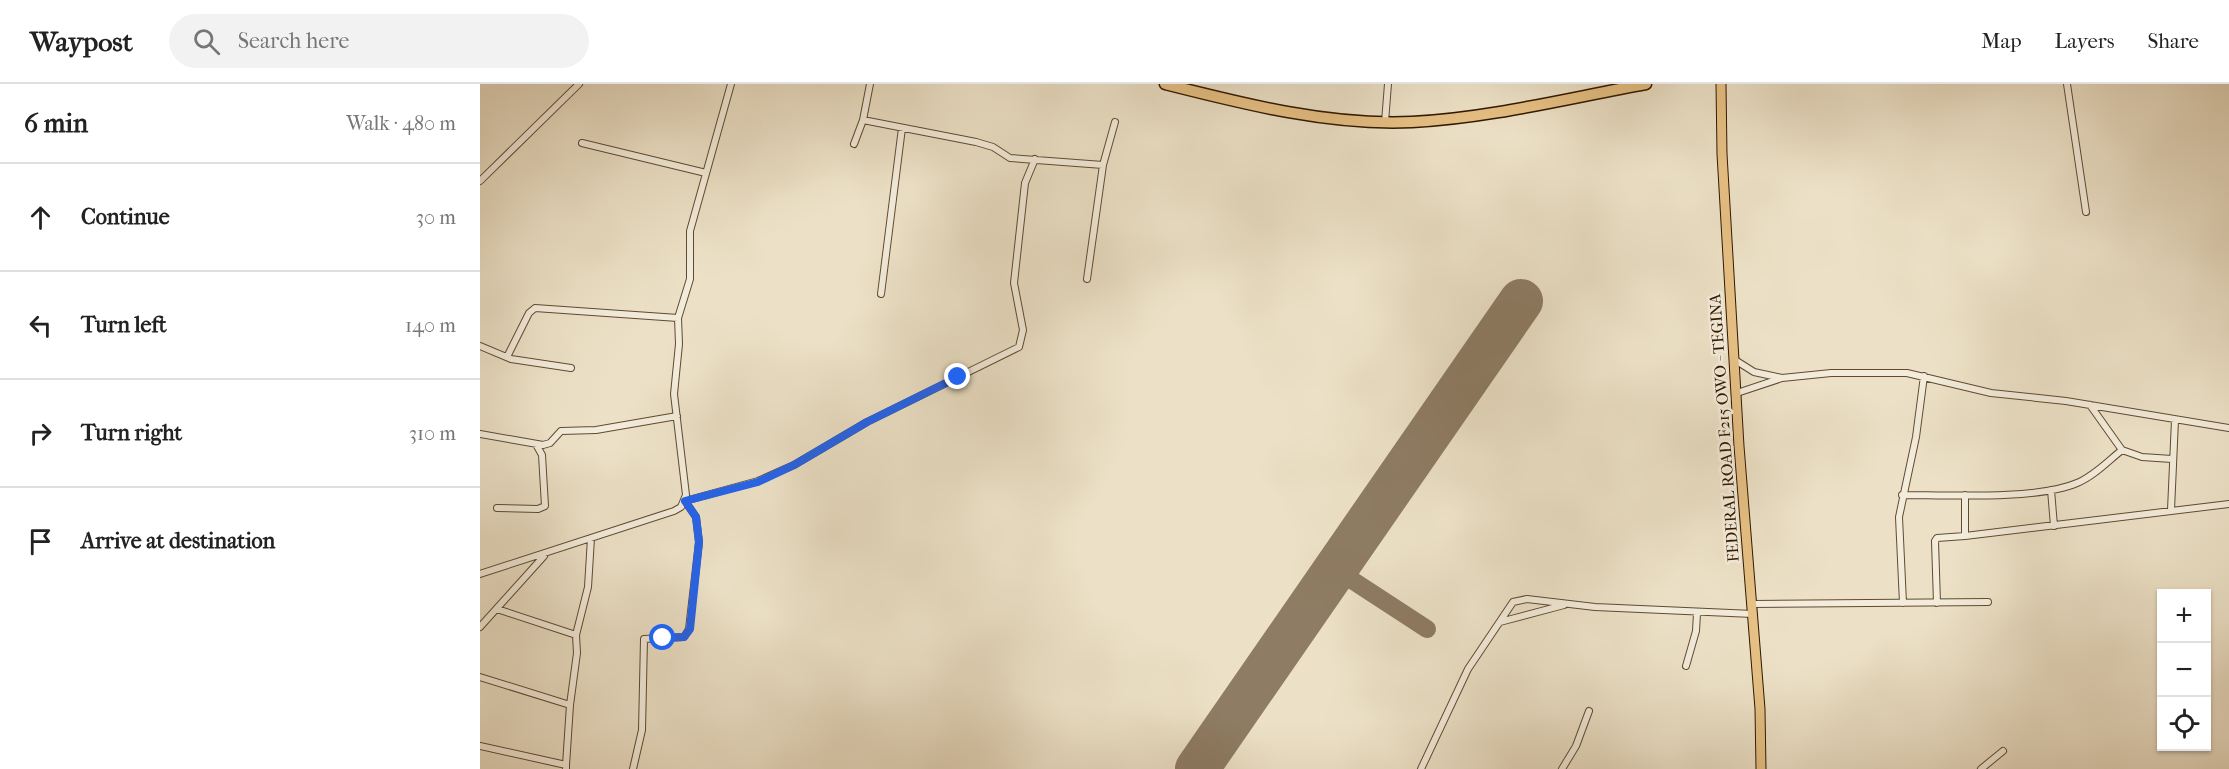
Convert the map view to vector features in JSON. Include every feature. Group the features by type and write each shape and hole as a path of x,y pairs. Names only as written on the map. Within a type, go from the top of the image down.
{"highway":[{"path":"1165,84 1294,112 1385,122 1454,117 1646,84"}],"main road":[{"name":"FEDERAL ROAD F215 OWO - TEGINA","path":"1721,84 1722,154 1761,769"}],"street":[{"path":"480,181 579,84"},
{"path":"480,574 545,555 674,511 685,501 685,480 674,394 679,344 678,318 690,279 690,231 731,84"},
{"path":"854,144 863,120 870,84"},
{"path":"1385,122 1388,84"},
{"path":"2067,84 2086,212"},
{"path":"863,120 976,142 993,147 1010,158 1103,165"},
{"path":"1087,279 1103,165 1115,122"},
{"path":"881,294 902,128"},
{"path":"582,143 706,173"},
{"path":"685,501 758,482 794,465 867,422 1019,346 1023,330 1014,283 1025,183 1035,159"},
{"path":"507,357 528,313 535,308 678,318"},
{"path":"480,346 507,357 571,368"},
{"path":"1735,360 1754,372 1782,378"},
{"path":"1737,393 1782,378 1868,372 1924,376 1992,393 2090,405 2229,428"},
{"path":"1903,603 1898,534 1902,495 1916,437 1924,376"},
{"path":"2090,405 2122,450 2142,458 2172,459"},
{"path":"480,434 537,446 550,443 561,431 596,430 677,416"},
{"path":"2171,510 2175,420"},
{"path":"497,508 538,509 545,506 542,455 537,446"},
{"path":"1902,495 1965,495 2051,490 2076,484 2087,478 2122,450"},
{"path":"2051,490 2054,526"},
{"path":"1965,495 1965,536"},
{"path":"633,769 642,729 644,639 684,637 690,629 699,542 696,517 685,501"},
{"path":"1937,603 1935,541 1937,538 2229,504"},
{"path":"480,746 566,767 570,705 577,653 576,635 588,587 591,538"},
{"path":"480,627 545,555"},
{"path":"1421,769 1446,718 1458,686 1508,607 1518,600 1697,613 1903,603 1988,602"},
{"path":"1500,622 1564,605"},
{"path":"497,609 576,635"},
{"path":"1686,666 1696,631 1697,613"},
{"path":"480,676 570,705"},
{"path":"1562,769 1576,746 1589,711"},
{"path":"1981,769 2003,752"}],"taxiway":[{"path":"1335,569 1427,629"}],"runway":[{"path":"1197,769 1521,301"}],"route":[{"path":"663,638 684,637 690,629 699,542 696,517 685,501 758,482 794,465 867,422 958,377"}]}
